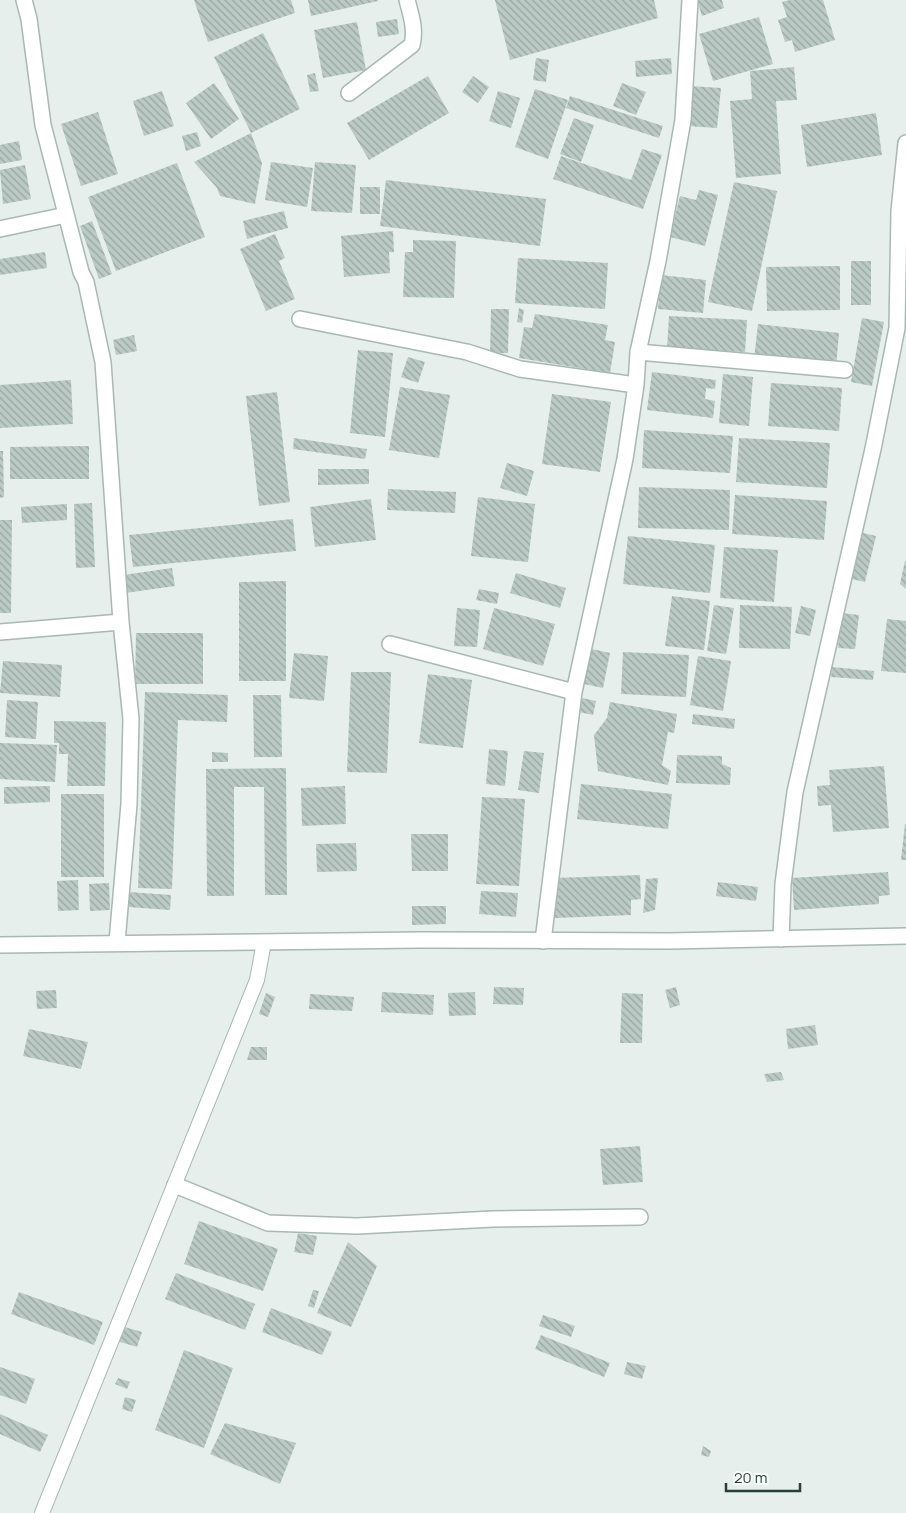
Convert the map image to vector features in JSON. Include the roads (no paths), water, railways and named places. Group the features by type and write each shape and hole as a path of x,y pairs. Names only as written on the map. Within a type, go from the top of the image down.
{"street":[{"path":"24,0 30,19 43,125 81,272 86,282 103,362 121,622 131,719 129,804 117,942"},
{"path":"349,93 412,45 414,36 413,25 407,0"},
{"path":"543,941 574,692 626,459 636,385 638,352 658,261 683,120 690,0"},
{"path":"781,939 784,884 795,792 873,449 897,328 898,211 906,143"},
{"path":"0,229 66,215"},
{"path":"300,319 467,352 520,369 636,385"},
{"path":"638,352 845,370"},
{"path":"0,632 121,622"},
{"path":"390,644 574,692"},
{"path":"0,945 117,942 543,941 906,936"},
{"path":"175,1184 268,1224 357,1226 493,1219 640,1217"}],"lane":[{"path":"42,1513 257,980 264,942"}]}
